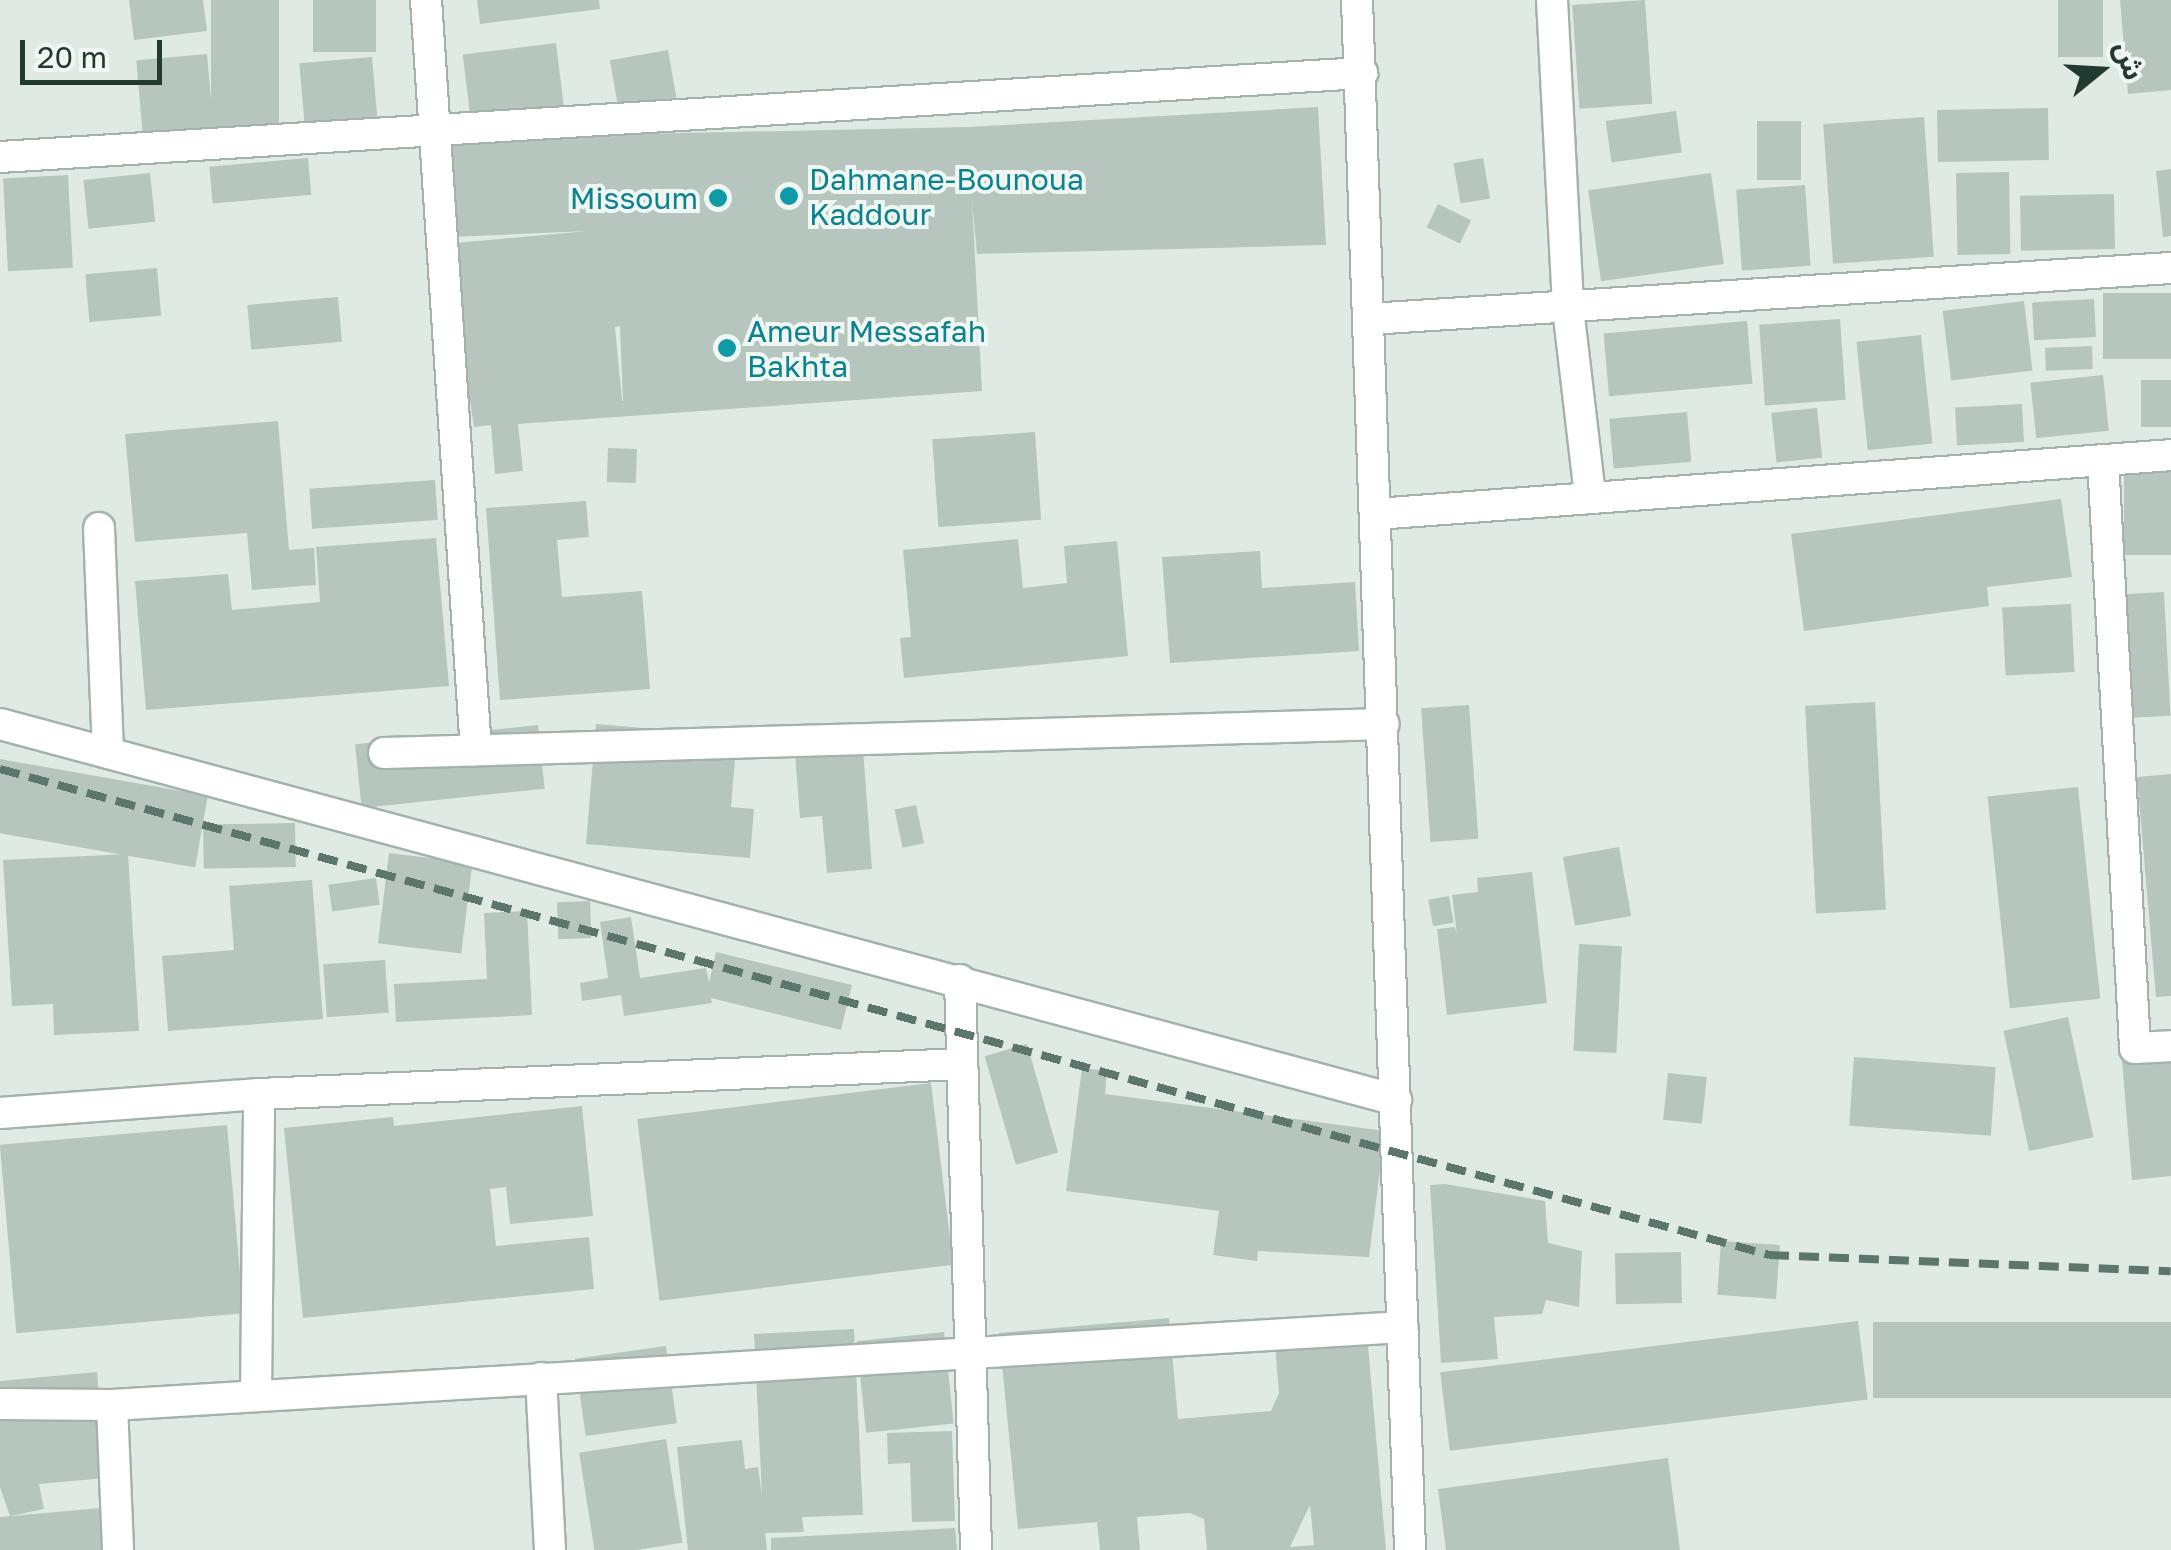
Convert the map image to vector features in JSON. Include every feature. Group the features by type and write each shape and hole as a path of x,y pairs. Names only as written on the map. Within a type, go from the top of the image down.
{"street":[{"path":"426,0 476,750"},
{"path":"1357,0 1410,1550"},
{"path":"1552,0 1568,308 1590,495"},
{"path":"0,157 1362,73"},
{"path":"1369,319 2171,268"},
{"path":"1376,514 1590,495 2171,455"},
{"path":"2103,460 2136,1048 2171,1046"},
{"path":"98,528 108,753"},
{"path":"0,724 1396,1100"},
{"path":"384,753 1384,724"},
{"path":"960,980 976,1550"},
{"path":"0,1113 258,1094 962,1064"},
{"path":"256,1396 258,1094"},
{"path":"0,1404 112,1405 970,1350 1404,1327"},
{"path":"541,1378 550,1550"},
{"path":"112,1405 118,1550"}],"building":[{"path":"129,0 203,0 207,31 134,40"},
{"path":"211,0 279,0 279,128 211,128"},
{"path":"313,0 376,0 376,52 313,52"},
{"path":"477,0 599,0 600,9 480,24"},
{"path":"1645,0 1652,104 1579,109 1572,5"},
{"path":"2058,0 2103,0 2103,57 2058,57"},
{"path":"2120,0 2171,0 2171,90 2128,94"},
{"path":"556,43 564,107 471,118 463,54"},
{"path":"668,50 676,97 618,108 610,60"},
{"path":"207,54 214,129 143,135 136,60"},
{"path":"372,57 378,127 305,133 299,63"},
{"path":"1318,107 1326,245 977,254 972,200 982,391 518,424 523,471 495,474 491,425 474,427 460,334 456,243 588,231 450,237 452,138 968,127","holes":["620,326 623,401 615,327"]},
{"path":"2048,108 2049,160 1938,162 1937,110"},
{"path":"1676,111 1682,153 1612,162 1606,121"},
{"path":"1924,117 1934,257 1833,264 1823,124"},
{"path":"1757,121 1801,121 1801,180 1757,180"},
{"path":"308,158 311,195 213,203 209,167"},
{"path":"1483,158 1490,198 1461,204 1453,163"},
{"path":"2171,169 2171,236 2163,237 2156,171"},
{"path":"2009,172 2010,254 1957,255 1956,173"},
{"path":"150,173 155,222 88,229 83,180"},
{"path":"1711,173 1724,264 1601,281 1588,190"},
{"path":"68,175 73,268 8,271 3,178"},
{"path":"1805,185 1811,266 1742,271 1736,190"},
{"path":"2114,194 2115,249 2021,251 2020,196"},
{"path":"1438,204 1471,220 1460,244 1427,227"},
{"path":"157,268 161,316 89,322 85,274"},
{"path":"2103,293 2171,293 2171,359 2103,359"},
{"path":"338,297 342,342 251,350 247,305"},
{"path":"2094,299 2096,337 2034,340 2032,302"},
{"path":"2024,301 2033,370 1951,380 1943,311"},
{"path":"1840,319 1846,400 1765,405 1759,325"},
{"path":"1747,321 1752,384 1609,396 1604,334"},
{"path":"1921,335 1932,443 1868,450 1856,342"},
{"path":"2092,346 2093,369 2046,371 2045,348"},
{"path":"2103,375 2109,431 2036,438 2030,383"},
{"path":"2141,380 2171,380 2171,427 2141,427"},
{"path":"2022,404 2024,442 1957,445 1955,408"},
{"path":"1817,408 1822,458 1776,463 1771,413"},
{"path":"1687,412 1691,462 1614,469 1609,419"},
{"path":"278,421 289,550 314,548 316,585 252,590 247,533 135,542 125,434"},
{"path":"1035,432 1041,520 938,527 932,439"},
{"path":"608,448 637,449 636,483 607,482"},
{"path":"2124,465 2171,465 2171,555 2124,555"},
{"path":"435,480 438,520 312,529 309,489"},
{"path":"2061,499 2072,577 1987,587 1989,606 1804,631 1791,534"},
{"path":"586,501 589,537 557,540 562,597 642,591 650,689 500,700 486,508"},
{"path":"436,538 449,686 146,710 135,581 228,574 232,610 320,602 316,547"},
{"path":"1018,539 1023,588 1067,583 1064,546 1117,541 1128,656 904,678 900,638 911,637 903,550"},
{"path":"1260,551 1262,588 1355,582 1359,651 1170,663 1162,557"},
{"path":"2164,592 2170,716 2133,718 2126,594"},
{"path":"2071,604 2075,672 2006,676 2002,608"},
{"path":"1875,702 1886,910 1816,913 1805,706"},
{"path":"1469,705 1478,839 1430,842 1421,708"},
{"path":"861,722 872,869 827,873 822,816 800,818 793,728"},
{"path":"596,724 737,736 731,807 754,809 750,858 586,844"},
{"path":"538,725 545,789 362,808 355,744"},
{"path":"0,759 208,796 195,868 0,833"},
{"path":"2171,774 2171,996 2156,997 2137,777"},
{"path":"2078,787 2100,999 2010,1008 1987,797"},
{"path":"916,805 924,843 903,848 894,810"},
{"path":"295,823 296,867 204,869 203,825"},
{"path":"1619,847 1631,916 1575,926 1563,857"},
{"path":"389,853 472,863 461,954 378,943"},
{"path":"128,854 139,1031 54,1035 53,1004 12,1006 3,860"},
{"path":"1532,872 1547,1003 1447,1015 1437,929 1455,927 1457,934 1452,895 1478,892 1477,878"},
{"path":"376,878 380,905 332,911 328,885"},
{"path":"312,880 323,1019 168,1031 162,956 234,950 229,886"},
{"path":"1449,896 1454,923 1433,926 1428,900"},
{"path":"590,901 591,938 558,939 557,902"},
{"path":"527,911 532,1015 396,1022 394,984 487,979 484,913"},
{"path":"631,917 640,978 706,968 709,983 716,952 852,985 841,1030 711,998 712,1003 624,1016 621,995 582,1001 580,983 608,978 600,922"},
{"path":"1579,944 1622,946 1616,1053 1573,1051"},
{"path":"385,960 389,1013 327,1017 323,964"},
{"path":"2068,1017 2094,1137 2029,1151 2003,1031"},
{"path":"1027,1044 1058,1153 1016,1165 985,1056"},
{"path":"2171,1044 2171,1176 2132,1180 2121,1048"},
{"path":"1854,1057 1996,1067 1991,1136 1849,1126"},
{"path":"1082,1068 1107,1071 1105,1094 1385,1131 1369,1257 1258,1251 1257,1261 1213,1255 1219,1211 1066,1191"},
{"path":"1668,1073 1707,1077 1702,1124 1663,1120"},
{"path":"931,1083 953,1265 660,1301 637,1119"},
{"path":"582,1106 593,1216 510,1224 506,1187 490,1189 496,1246 589,1237 594,1289 303,1318 284,1128 393,1117 394,1126"},
{"path":"227,1125 243,1313 16,1333 0,1145"},
{"path":"1445,1184 1545,1201 1548,1243 1582,1251 1579,1307 1546,1300 1542,1314 1494,1317 1498,1359 1441,1363 1430,1185"},
{"path":"1721,1241 1780,1245 1776,1299 1717,1295"},
{"path":"1681,1252 1682,1303 1616,1304 1615,1253"},
{"path":"1365,1312 1386,1550 1207,1550 1204,1519 1190,1513 1137,1517 1140,1550 1100,1550 1097,1522 1018,1529 999,1333 1169,1318 1178,1419 1271,1411 1279,1393 1273,1320","holes":["1310,1505 1314,1545 1290,1547"]},
{"path":"1858,1321 1868,1399 1450,1451 1440,1372"},
{"path":"1873,1322 2171,1322 2171,1398 1873,1398"},
{"path":"854,1329 863,1515 802,1517 804,1532 765,1533 767,1550 688,1550 677,1447 742,1440 745,1469 758,1467 762,1495 754,1334"},
{"path":"944,1332 954,1423 866,1433 856,1341"},
{"path":"666,1346 677,1423 586,1436 575,1359"},
{"path":"97,1372 106,1478 39,1484 44,1509 10,1516 0,1487 0,1381"},
{"path":"952,1431 955,1521 912,1522 910,1463 888,1464 887,1433"},
{"path":"666,1439 682,1543 636,1550 594,1550 579,1453"},
{"path":"1668,1458 1680,1550 1446,1550 1438,1489"},
{"path":"101,1508 105,1550 0,1550 0,1517"},
{"path":"955,1528 957,1550 771,1550 771,1538"}],"railway":[{"path":"0,769 1769,1255 2171,1271"}],"place":[{"name":"Dahmane-Bounoua Kaddour","path":"789,196"},
{"name":"Missoum","path":"718,198"},
{"name":"Ameur Messafah Bakhta","path":"727,348"}]}
